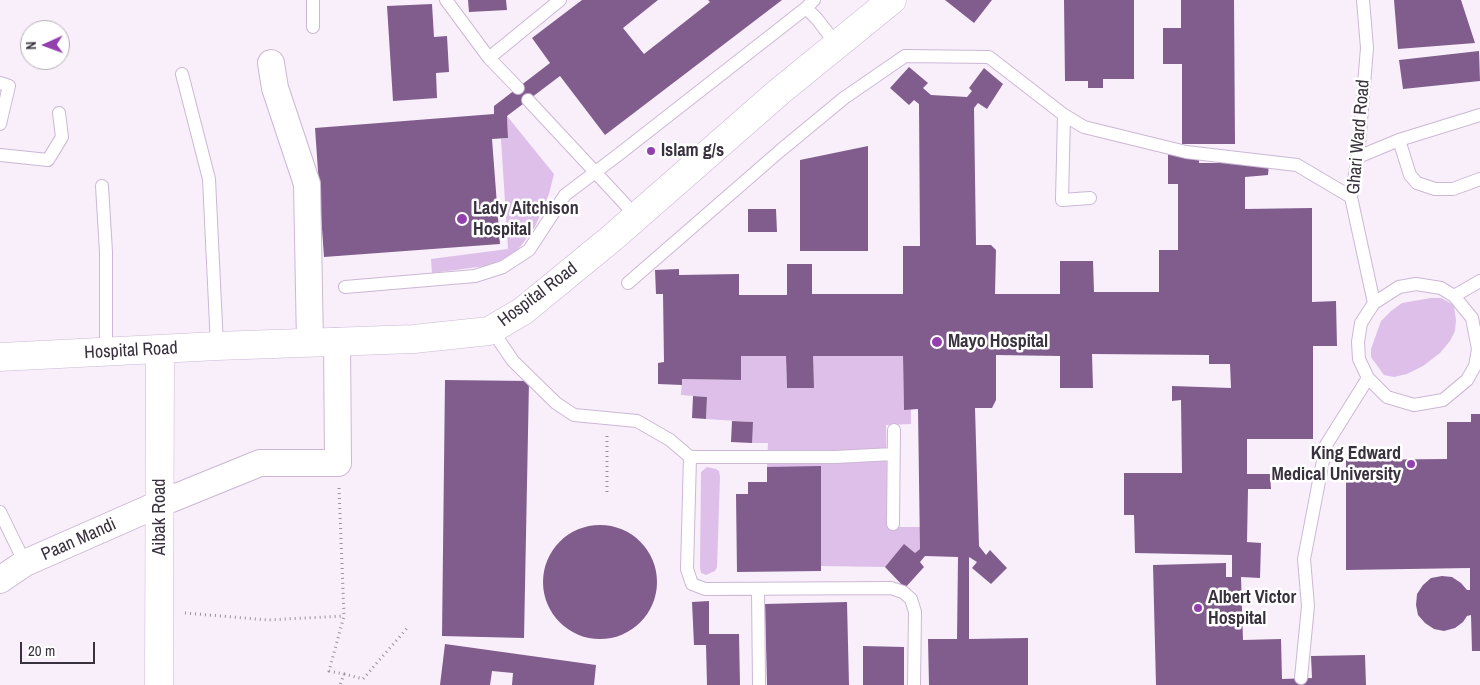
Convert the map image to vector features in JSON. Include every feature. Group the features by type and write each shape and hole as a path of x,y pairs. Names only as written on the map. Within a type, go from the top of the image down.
{"main road":[{"name":"Hospital Road","path":"0,357 216,346 414,339 489,332 523,311 637,217 780,91 892,0"},
{"name":"Aibak Road","path":"159,685 160,349"}],"street":[{"path":"271,63 275,88 308,184 310,343"},
{"path":"337,341 338,463"},
{"name":"Paan Mandi","path":"0,580 25,563 260,463 338,463"}],"lane":[{"path":"313,0 313,27"},
{"path":"446,0 489,58 518,88"},
{"path":"489,58 560,0"},
{"name":"Ghari Ward Road","path":"1363,0 1367,48 1358,157 1351,197 1374,304"},
{"path":"345,286 475,276 504,268 528,250 565,195 810,4 817,19 837,45"},
{"path":"628,283 844,98 905,56 989,57 1064,115 1084,127 1186,152 1297,165 1351,197"},
{"path":"182,74 210,179 216,346"},
{"path":"0,83 9,86 0,124"},
{"path":"528,100 637,217"},
{"path":"0,155 48,160 62,137 59,113"},
{"path":"1064,115 1062,200 1090,198"},
{"path":"1358,157 1399,140 1480,115"},
{"path":"1399,140 1410,175 1417,183 1435,189 1452,189 1480,179"},
{"path":"102,186 106,252 106,352"},
{"path":"1454,296 1480,281"},
{"path":"1416,284 1441,288 1454,296 1472,318 1478,349 1475,366 1467,380 1443,400 1414,405 1387,397 1368,378 1359,359 1358,342 1362,323 1374,304 1399,287 1416,284"},
{"path":"489,332 498,339 513,361 556,403 574,415 637,421 670,440 690,457 835,457 893,454"},
{"path":"1300,678 1308,606 1304,559 1326,445 1368,378"},
{"path":"893,524 894,430"},
{"path":"690,457 687,569 692,584 705,589 891,588 903,592 911,600 914,612 914,685"},
{"path":"0,512 25,563"},
{"path":"758,590 759,685"}],"path":[{"path":"606,418 607,494"},
{"path":"338,463 344,616 329,670 363,679 408,627"},
{"path":"160,610 268,620 344,616"},
{"path":"340,685 344,674"}],"shaded area":[{"path":"507,116 554,174 549,194 535,227 517,251 508,258 493,265 432,273 431,259 508,249 501,139 508,138"},
{"path":"1441,298 1454,307 1455,331 1450,341 1440,353 1423,366 1407,374 1394,377 1384,375 1371,357 1371,349 1381,321 1402,303"},
{"path":"741,356 786,356 787,388 813,356 903,356 904,409 911,409 911,424 886,425 888,527 920,527 920,549 915,553 904,545 885,567 821,566 821,467 767,467 768,443 752,443 752,422 706,419 707,397 681,395 682,379 741,380"},
{"path":"707,467 719,471 720,477 717,567 715,571 706,575 701,573 700,568 701,472"}],"building":[{"path":"468,0 506,0 507,10 469,12"},
{"path":"582,0 658,0 623,28 644,54 710,2 708,0 782,0 605,135 560,76 507,116 508,138 492,139 500,244 324,257 315,128 494,114 494,106 550,63 532,38"},
{"path":"945,0 992,0 974,23"},
{"path":"1064,0 1134,0 1134,79 1103,79 1103,88 1088,88 1088,81 1065,81"},
{"path":"1181,0 1234,0 1235,144 1182,144 1182,64 1163,64 1163,28 1181,28"},
{"path":"1394,0 1461,0 1475,43 1398,49"},
{"path":"432,4 434,37 447,36 449,72 436,73 437,98 393,101 387,6"},
{"path":"1479,51 1480,81 1403,89 1399,60"},
{"path":"909,67 928,83 923,88 931,95 967,97 972,91 969,88 984,68 1003,84 987,109 978,103 974,108 976,245 991,245 996,250 995,294 1060,294 1060,261 1093,261 1094,292 1159,292 1159,250 1178,250 1178,184 1168,184 1168,155 1199,155 1199,163 1269,163 1268,175 1245,177 1245,209 1312,208 1312,302 1336,301 1337,346 1313,346 1313,439 1247,439 1247,474 1270,474 1271,489 1248,489 1247,542 1261,543 1260,578 1241,577 1243,640 1281,639 1282,679 1312,678 1311,656 1365,655 1366,685 1156,685 1153,565 1226,563 1226,577 1232,577 1232,555 1135,553 1134,515 1124,515 1124,473 1182,473 1181,400 1172,401 1172,386 1231,388 1230,364 1209,364 1209,355 1092,354 1093,388 1060,388 1060,356 996,355 996,400 992,408 975,408 979,546 986,555 990,550 1007,568 991,584 972,568 977,562 969,557 969,639 1028,638 1028,685 929,685 928,639 957,639 958,557 925,556 920,562 924,567 905,588 885,567 904,544 915,553 920,549 918,409 904,410 903,356 813,356 814,388 787,388 786,356 741,356 741,380 682,379 682,385 658,384 658,363 664,362 663,294 656,294 655,270 679,269 679,275 739,274 739,295 787,295 787,264 812,264 812,294 903,294 903,246 920,246 919,104 914,100 909,105 890,88"},
{"path":"868,146 868,251 800,251 800,160"},
{"path":"748,209 776,209 777,232 748,232"},
{"path":"445,380 529,381 524,638 442,636"},
{"path":"693,396 707,397 706,419 692,418"},
{"path":"1471,414 1480,414 1480,651 1472,651 1471,615 1467,616 1455,628 1444,631 1434,629 1425,623 1418,615 1416,605 1417,594 1431,578 1452,577 1467,590 1470,590 1470,568 1346,570 1346,460 1447,459 1447,422 1471,422"},
{"path":"732,421 753,422 752,443 731,442"},
{"path":"821,466 821,571 737,572 736,494 748,494 748,482 767,482 767,467"},
{"path":"600,525 622,529 632,534 648,550 653,560 657,582 653,604 648,614 632,630 622,635 600,639 578,635 568,630 552,614 547,604 543,582 547,560 552,550 568,534 578,529"},
{"path":"709,601 709,634 739,634 740,685 707,685 706,645 694,645 692,602"},
{"path":"847,602 849,685 767,685 765,604"},
{"path":"445,644 596,665 594,685 512,685 513,673 492,671 490,685 440,685"},
{"path":"863,646 904,647 904,685 863,685"}],"place":[{"name":"Islam g/s","path":"651,151"},
{"name":"Lady Aitchison Hospital","path":"462,219"},
{"name":"Mayo Hospital","path":"937,342"},
{"name":"King Edward Medical University","path":"1411,464"},
{"name":"Albert Victor Hospital","path":"1198,608"}]}
